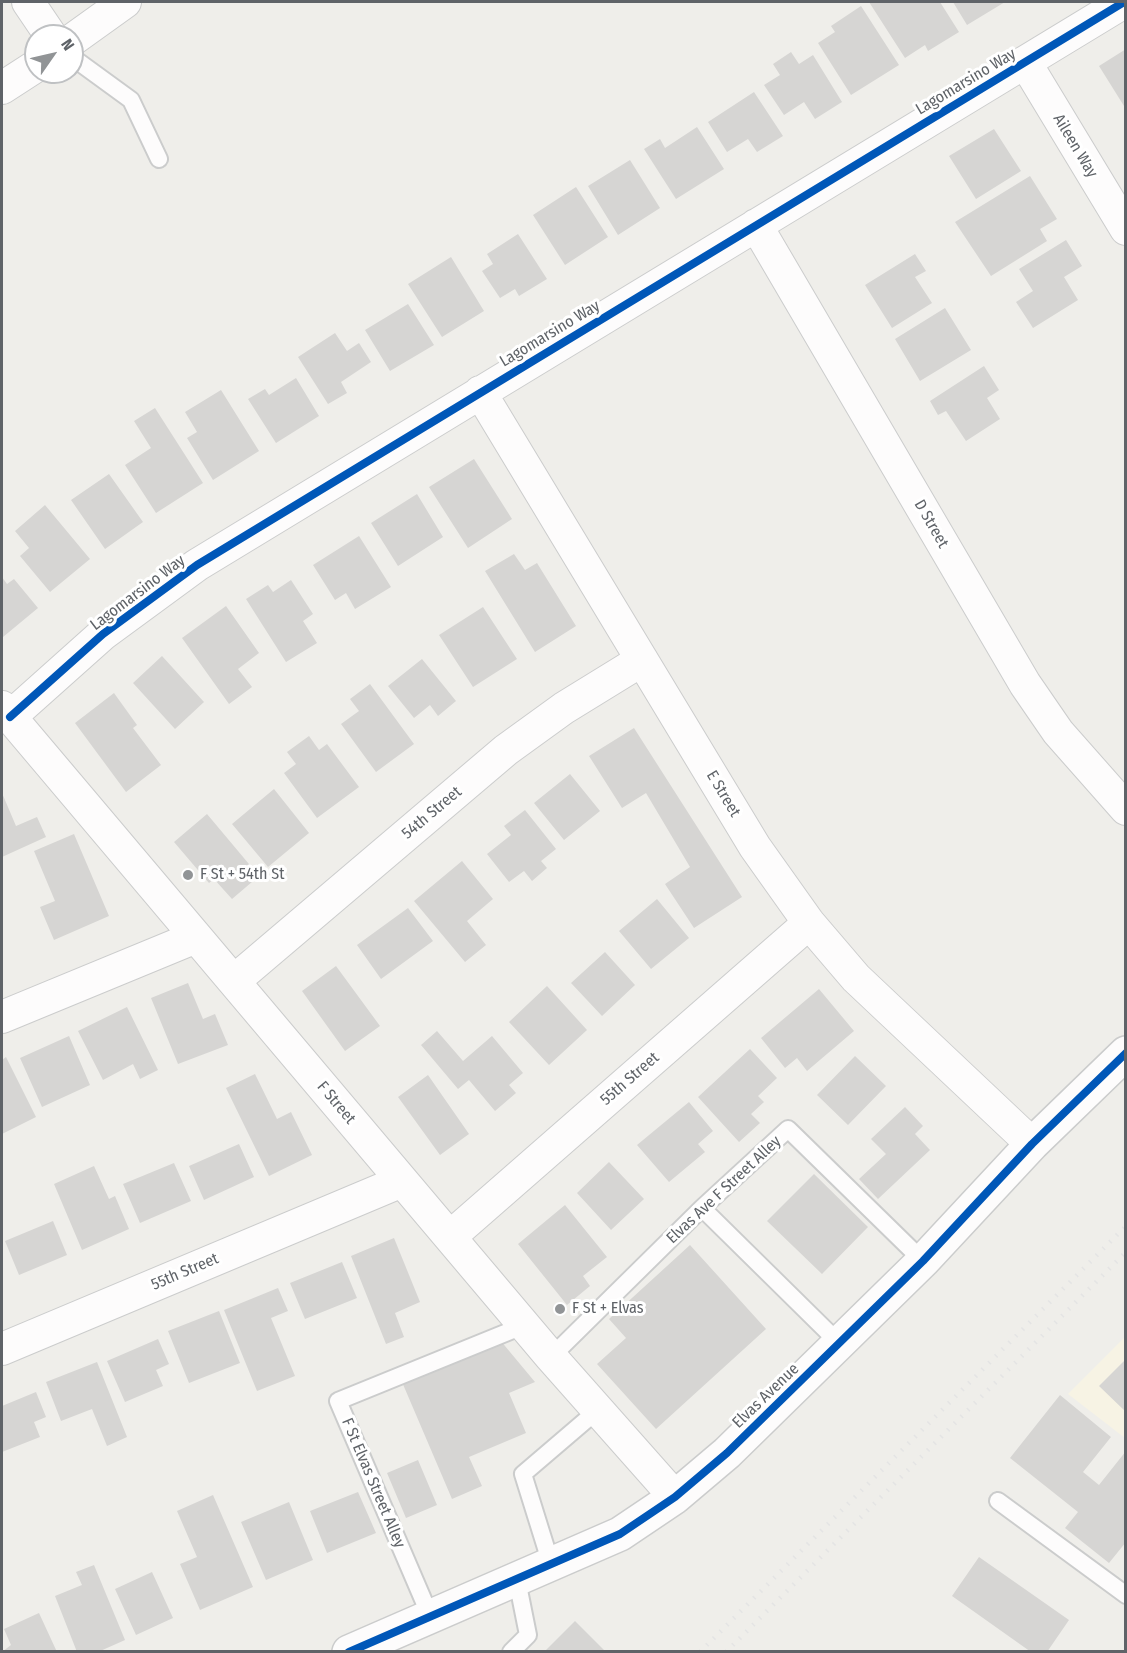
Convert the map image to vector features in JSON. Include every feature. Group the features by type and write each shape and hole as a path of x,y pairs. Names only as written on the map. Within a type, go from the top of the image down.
{"street":[{"path":"28,2 43,24"},
{"path":"84,31 125,2"},
{"name":"Lagomarsino Way","path":"6,712 165,586 480,392 1124,2"},
{"name":"Aileen Way","path":"1025,62 1125,229"},
{"path":"2,88 24,74"},
{"name":"D Street","path":"756,225 1025,684 1058,732 1125,810"},
{"name":"E Street","path":"480,392 755,847 809,922 856,978 1032,1144"},
{"name":"54th Street","path":"234,981 506,750 564,708 642,660"},
{"name":"F Street","path":"6,712 551,1357 675,1497"},
{"name":"55th Street","path":"451,1236 809,922"},
{"path":"2,1017 196,937"},
{"name":"Elvas Avenue","path":"349,1652 620,1534 675,1497 727,1453 923,1261 1032,1144 1125,1053"},
{"name":"55th Street","path":"2,1349 402,1181"}],"lane":[{"path":"84,66 130,100 159,159"},
{"name":"Elvas Ave F Street Alley","path":"551,1357 702,1208 788,1129 923,1261"},
{"path":"702,1208 839,1342"},
{"name":"F St Elvas Street Alley","path":"430,1618 338,1401 525,1324"},
{"path":"551,1564 523,1474 599,1409"},
{"path":"998,1501 1125,1595"},
{"path":"511,1652 528,1635 517,1580"}],"shaded area":[{"path":"1125,1337 1125,1438 1068,1394"}],"building":[{"path":"869,2 940,2 959,32 928,51 925,45 905,58"},
{"path":"953,2 1005,2 967,25"},
{"path":"861,6 899,65 851,95 818,43 835,32 831,26"},
{"path":"1126,49 1126,105 1124,106 1099,66"},
{"path":"791,52 799,64 813,55 842,102 815,119 804,102 784,115 764,85 780,75 773,64"},
{"path":"754,92 783,136 757,152 748,139 727,152 708,122"},
{"path":"697,127 724,169 676,199 644,149 660,139 665,148"},
{"path":"994,129 1021,171 976,199 949,156"},
{"path":"630,160 660,208 618,235 588,186"},
{"path":"1030,176 1057,219 1040,229 1047,241 991,276 955,222"},
{"path":"576,187 608,237 565,265 533,215"},
{"path":"518,234 547,279 519,296 515,289 500,298 482,271 493,264 487,254"},
{"path":"1066,240 1082,266 1064,277 1078,300 1033,328 1016,302 1033,291 1019,269"},
{"path":"915,254 926,271 915,277 932,303 892,328 865,285"},
{"path":"451,257 484,311 442,337 408,284"},
{"path":"408,304 434,345 390,371 365,330"},
{"path":"945,308 971,350 920,381 895,339"},
{"path":"335,333 347,351 359,343 371,362 341,382 347,393 328,404 298,357"},
{"path":"984,366 999,390 987,398 1000,419 966,441 946,411 938,415 930,401"},
{"path":"296,378 319,416 276,443 248,399 265,389 269,395"},
{"path":"221,390 259,451 213,480 187,438 197,432 185,412"},
{"path":"155,408 203,483 156,513 125,465 151,448 134,421"},
{"path":"474,459 512,519 468,548 429,487"},
{"path":"109,474 143,522 105,549 71,500"},
{"path":"417,494 443,537 398,566 371,523"},
{"path":"45,505 90,559 50,592 20,556 29,548 15,531"},
{"path":"359,536 391,587 355,609 346,593 335,600 313,565"},
{"path":"514,554 525,570 537,563 576,626 535,652 485,571"},
{"path":"2,577 7,584 14,579 38,608 3,637"},
{"path":"291,580 313,614 303,621 317,643 286,662 246,599 268,585 273,592"},
{"path":"226,606 259,653 238,669 252,687 229,704 182,638"},
{"path":"483,607 517,659 473,687 439,635"},
{"path":"162,656 204,702 175,729 133,683"},
{"path":"422,659 456,701 438,716 430,705 414,718 388,686"},
{"path":"370,684 414,744 376,772 341,724 359,711 350,699"},
{"path":"114,693 137,725 133,728 161,765 126,792 75,723"},
{"path":"634,728 742,897 694,928 665,884 690,867 646,793 622,808 589,756"},
{"path":"309,736 319,750 327,744 359,787 317,818 284,773 296,764 287,752"},
{"path":"570,774 600,811 564,840 534,803"},
{"path":"274,789 309,833 268,867 232,824"},
{"path":"2,793 16,826 37,817 46,837 2,857"},
{"path":"525,810 556,849 541,861 547,868 532,881 524,871 509,882 487,854 511,835 504,826"},
{"path":"207,814 259,876 232,899 214,879 209,883 174,842"},
{"path":"74,834 109,916 54,940 40,907 55,901 34,851"},
{"path":"462,861 493,899 467,921 486,945 465,962 414,901"},
{"path":"657,899 689,938 651,969 619,931"},
{"path":"408,908 433,941 381,979 357,945"},
{"path":"605,952 635,985 602,1016 571,983"},
{"path":"336,966 380,1026 345,1051 302,991"},
{"path":"188,983 203,1019 215,1014 228,1045 178,1064 151,998"},
{"path":"547,986 587,1030 549,1065 509,1022"},
{"path":"819,989 854,1031 807,1071 797,1058 785,1068 761,1038"},
{"path":"127,1007 158,1070 140,1079 133,1064 103,1080 78,1031"},
{"path":"437,1031 463,1061 492,1036 523,1073 509,1085 516,1093 495,1111 469,1080 458,1089 421,1045"},
{"path":"69,1036 90,1085 42,1107 20,1058"},
{"path":"750,1049 777,1078 758,1096 764,1102 751,1114 760,1123 739,1142 698,1097"},
{"path":"855,1056 886,1086 848,1125 817,1095"},
{"path":"6,1057 36,1117 2,1134 2,1060"},
{"path":"255,1074 277,1119 291,1112 312,1155 269,1176 226,1088"},
{"path":"428,1075 469,1134 440,1155 398,1097"},
{"path":"689,1102 713,1131 698,1144 705,1152 669,1182 637,1145"},
{"path":"905,1107 923,1126 915,1134 930,1150 878,1199 859,1179 886,1154 871,1139"},
{"path":"239,1144 254,1177 204,1200 189,1166"},
{"path":"609,1162 644,1199 611,1230 577,1193"},
{"path":"174,1163 191,1201 140,1223 123,1184"},
{"path":"94,1166 109,1199 115,1196 129,1229 82,1250 54,1184"},
{"path":"814,1174 868,1227 822,1274 767,1221"},
{"path":"565,1205 607,1257 583,1276 590,1286 567,1305 518,1244"},
{"path":"53,1221 67,1255 19,1275 5,1241"},
{"path":"394,1238 420,1302 395,1313 404,1337 386,1344 351,1256"},
{"path":"690,1245 766,1329 656,1429 597,1364 626,1338 609,1319"},
{"path":"342,1262 357,1298 305,1319 290,1283"},
{"path":"278,1288 288,1311 271,1318 295,1376 257,1391 224,1310"},
{"path":"219,1311 240,1363 189,1383 168,1331"},
{"path":"158,1339 169,1364 156,1370 163,1386 125,1402 107,1361"},
{"path":"500,1340 535,1382 509,1393 526,1433 469,1457 482,1486 452,1499 402,1382"},
{"path":"1126,1359 1126,1412 1099,1386"},
{"path":"97,1362 127,1437 107,1446 92,1409 61,1421 46,1382"},
{"path":"36,1392 46,1417 34,1422 40,1437 2,1452 2,1406"},
{"path":"1060,1395 1111,1437 1083,1472 1099,1485 1126,1451 1126,1542 1109,1563 1065,1528 1078,1512 1010,1458"},
{"path":"418,1460 437,1505 406,1518 387,1473"},
{"path":"358,1492 376,1533 327,1553 310,1511"},
{"path":"213,1495 253,1587 200,1610 180,1564 197,1557 177,1511"},
{"path":"289,1502 313,1560 266,1580 241,1522"},
{"path":"979,1557 1069,1620 1047,1652 1031,1652 952,1596"},
{"path":"94,1565 125,1640 98,1652 77,1652 55,1596 82,1585 76,1572"},
{"path":"152,1572 173,1618 136,1635 115,1589"},
{"path":"39,1613 57,1652 2,1652 11,1645 4,1629"},
{"path":"575,1621 606,1652 544,1652"}],"railway":[{"path":"700,1652 1126,1226"},
{"path":"726,1652 1126,1252"}],"cycle path":[{"path":"10,717 103,634 197,565 1124,2"},
{"path":"349,1652 620,1534 675,1497 727,1453 923,1261 1032,1144 1126,1053"}],"place":[{"name":"F St + 54th St","path":"188,875"},
{"name":"F St + Elvas","path":"560,1309"}]}
